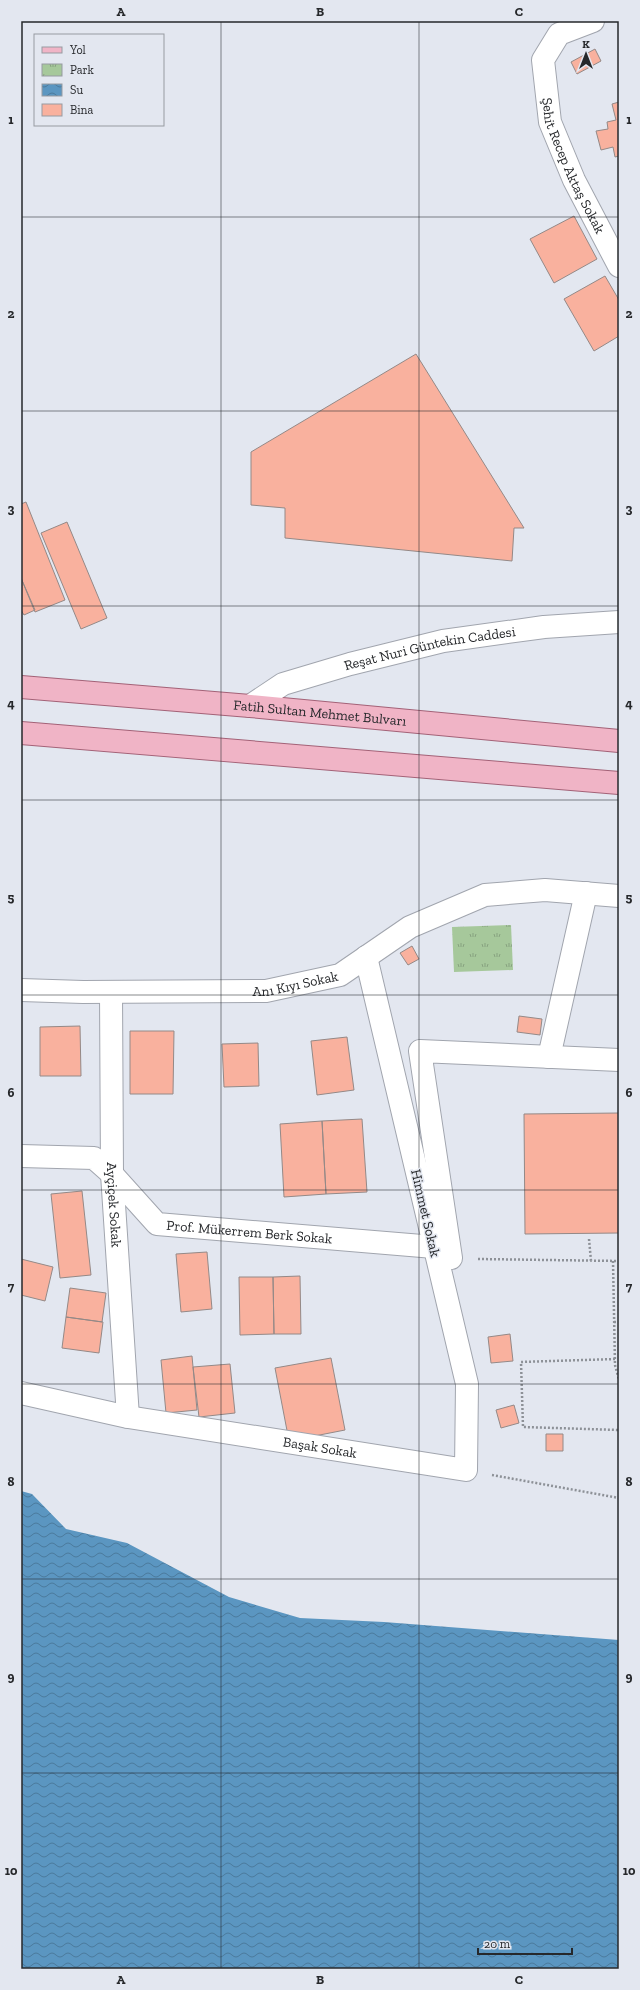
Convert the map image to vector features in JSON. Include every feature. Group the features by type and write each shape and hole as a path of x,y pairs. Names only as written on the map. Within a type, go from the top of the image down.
{"main road":[{"name":"Fatih Sultan Mehmet Bulvarı","path":"21,687 250,706 619,741"},
{"path":"21,733 619,783"}],"street":[{"name":"Şehit Recep Aktaş Sokak","path":"593,21 559,34 543,60 550,122 574,180 619,266"},
{"name":"Reşat Nuri Güntekin Caddesi","path":"250,706 284,684 350,664 443,641 544,627 619,622"},
{"name":"Anı Kıyı Sokak","path":"21,990 111,992 266,991 340,975 410,927 485,895 545,890 619,896"},
{"path":"549,1056 586,893"},
{"name":"Himmet Sokak","path":"366,957 442,1252 467,1384 466,1470"},
{"name":"Ayçiçek Sokak","path":"111,992 112,1174 128,1417"},
{"path":"442,1252 420,1051 619,1060"},
{"name":"Prof. Mükerrem Berk Sokak","path":"21,1156 94,1158 112,1174 156,1224 442,1252"},
{"name":"Başak Sokak","path":"21,1393 128,1417 466,1470"}],"path":[{"path":"589,1239 591,1261"},
{"path":"442,1252 591,1261 619,1261"},
{"path":"613,1261 615,1358 619,1380"},
{"path":"614,1322 619,1322"},
{"path":"615,1358 521,1362 523,1426 619,1430"},
{"path":"466,1470 619,1498"}],"green space":[{"path":"511,925 513,970 454,972 452,927"}],"water":[{"path":"21,1491 32,1494 66,1529 127,1543 229,1597 300,1618 384,1622 619,1640 619,1969 21,1969"}],"building":[{"path":"595,49 601,61 577,74 571,62"},
{"path":"619,102 619,156 615,157 613,147 601,150 596,131 608,129 607,122 616,120 612,104"},
{"path":"574,216 597,259 554,283 530,239"},
{"path":"605,276 619,300 619,336 594,351 564,299"},
{"path":"416,354 524,528 514,528 512,561 285,538 285,508 251,505 251,452"},
{"path":"26,502 65,600 35,612 21,578 21,504"},
{"path":"67,522 107,618 81,629 41,533"},
{"path":"21,578 35,610 24,615 21,610"},
{"path":"412,946 419,959 408,965 400,953"},
{"path":"519,1016 542,1019 540,1035 517,1032"},
{"path":"80,1026 81,1076 40,1076 40,1027"},
{"path":"130,1031 174,1031 173,1094 130,1094"},
{"path":"347,1037 354,1090 317,1095 311,1041"},
{"path":"258,1043 259,1086 224,1087 222,1044"},
{"path":"619,1113 619,1233 525,1234 524,1114"},
{"path":"362,1119 367,1192 326,1194 322,1121"},
{"path":"322,1121 326,1194 284,1197 280,1124"},
{"path":"82,1191 91,1275 60,1278 51,1194"},
{"path":"207,1252 212,1309 181,1312 176,1254"},
{"path":"21,1259 53,1267 45,1301 21,1295"},
{"path":"300,1276 301,1334 274,1334 273,1277"},
{"path":"239,1277 273,1277 274,1334 240,1335"},
{"path":"70,1288 106,1293 102,1322 66,1317"},
{"path":"66,1317 103,1322 99,1353 62,1348"},
{"path":"510,1334 513,1361 491,1363 488,1337"},
{"path":"192,1356 197,1410 166,1413 161,1360"},
{"path":"331,1358 345,1430 289,1441 275,1368"},
{"path":"230,1364 235,1413 199,1417 193,1367"},
{"path":"514,1405 519,1423 501,1428 496,1410"},
{"path":"546,1434 563,1434 563,1451 546,1451"}]}
